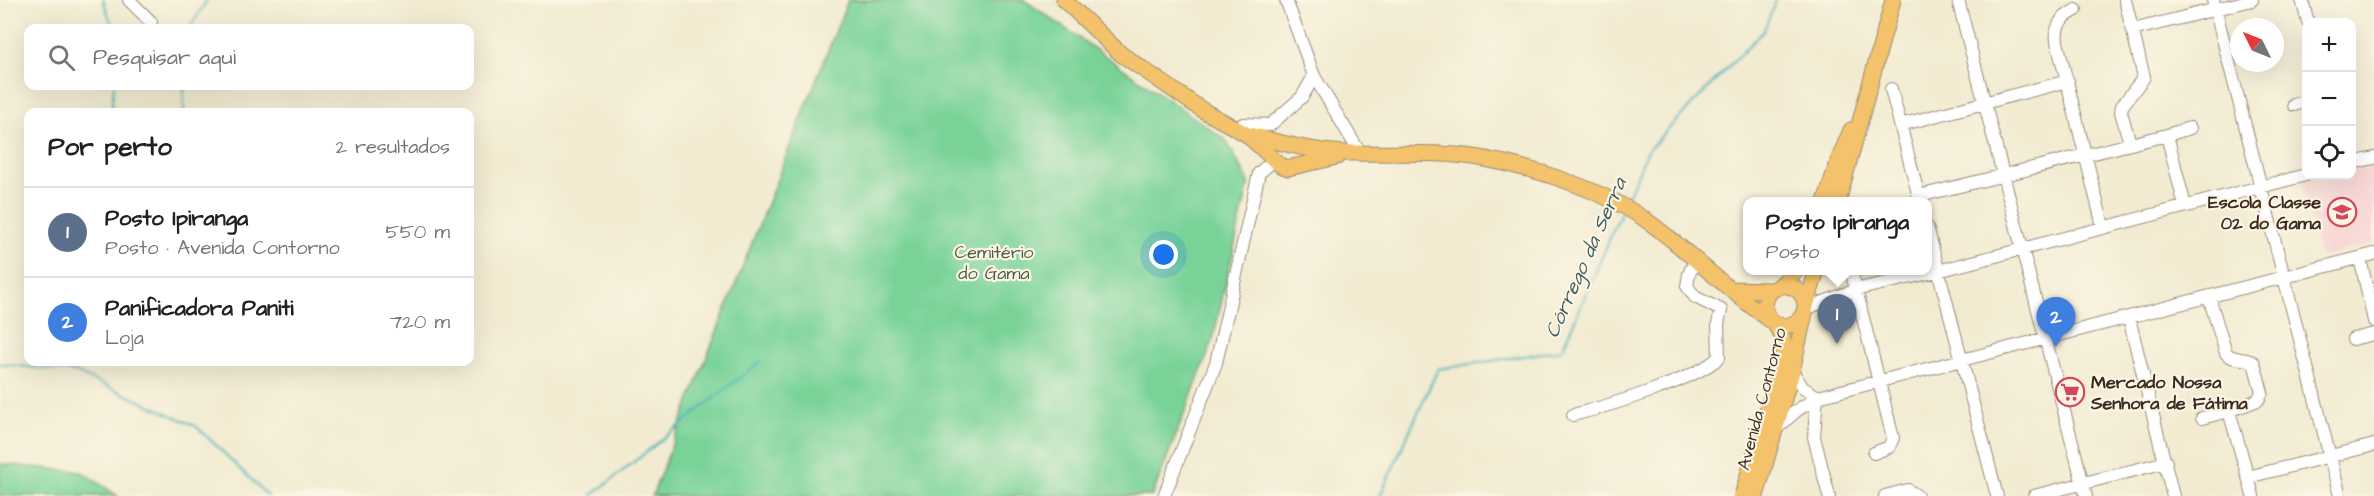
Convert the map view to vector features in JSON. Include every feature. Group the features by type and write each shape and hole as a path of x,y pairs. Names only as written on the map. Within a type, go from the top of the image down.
{"main road":[{"path":"1065,0 1120,54 1203,111 1242,132 1292,146 1356,153 1431,152 1482,159 1548,174 1624,207 1647,221 1730,289 1772,321 1792,325 1805,311 1804,297 1796,288 1730,289"},
{"path":"1839,197 1851,162 1863,103 1893,0"},
{"path":"1826,197 1838,161 1863,103"},
{"path":"1242,132 1274,160 1288,168 1356,153"},
{"path":"1274,160 1277,150 1292,146"},
{"path":"1292,146 1301,160 1295,166"},
{"path":"1772,321 1767,314 1765,301 1775,288 1791,275"},
{"name":"Avenida Contorno","path":"1756,496 1792,371 1816,275"},
{"name":"Avenida Contorno","path":"1742,496 1783,357 1783,338 1772,321"}],"street":[{"path":"129,0 151,22"},
{"path":"1286,0 1314,76 1356,153"},
{"path":"1958,0 2002,177 2085,490"},
{"path":"2125,0 2144,76 2122,106 2121,112 2130,143"},
{"path":"2133,30 2214,5 2252,0"},
{"path":"2302,0 2306,18"},
{"path":"2214,5 2340,496"},
{"path":"2076,10 2064,16 2055,30 2103,226"},
{"path":"1242,132 1244,124 1270,125 1302,98 1314,76"},
{"path":"1900,125 2068,81"},
{"path":"1891,89 1919,197"},
{"path":"1927,197 2190,128"},
{"path":"2167,135 2185,206"},
{"path":"2356,162 2374,158"},
{"path":"1164,496 1216,363 1259,173 1274,160"},
{"path":"1932,272 2103,226 2302,176"},
{"path":"1932,247 1997,496"},
{"path":"1776,429 1796,411 1817,397 1962,362 2374,254"},
{"path":"2360,258 2374,321"},
{"path":"1573,415 1674,381 1708,365 1719,357 1718,324 1721,310 1695,297 1687,286 1689,274 1696,259"},
{"path":"1852,275 1893,438 1889,447 1874,453"},
{"path":"1805,311 1855,290 1921,275"},
{"path":"2202,418 2258,400 2262,392 2254,363 2248,359 2229,357 2226,353 2209,297"},
{"path":"2128,318 2173,496"},
{"path":"2353,339 2374,334"},
{"path":"1792,371 1803,388 1817,397"},
{"path":"1817,397 1814,437 1829,496"},
{"path":"2229,411 2253,496"},
{"path":"2248,477 2374,444"},
{"path":"2034,496 2085,490 2166,462"},
{"path":"1885,496 1908,490 1917,496"}],"shaded area":[{"name":"Escola Classe 02 do Gama","path":"2374,163 2374,243 2320,257 2302,181 2356,180 2356,167"}],"green space":[{"name":"Cemitério do Gama","path":"848,0 1024,0 1225,139 1249,182 1212,343 1152,496 652,496"},
{"path":"0,464 82,472 118,496 0,496"}],"waterway":[{"path":"103,0 112,24"},
{"path":"192,24 207,0"},
{"name":"Córrego da Serra","path":"1626,201 1648,150 1764,30 1776,0"},
{"path":"111,108 114,90"},
{"path":"184,90 184,108"},
{"name":"Córrego da Serra","path":"1380,496 1438,369 1562,350 1621,212"},
{"path":"591,496 761,361"},
{"path":"0,364 75,372 196,426 268,496"},
{"path":"75,372 77,366"}],"place":[{"name":"Escola Classe 02 do Gama","path":"2342,212"},
{"name":"Posto Ipiranga","path":"1837,344"},
{"name":"Panificadora Paniti","path":"2056,347"},
{"name":"Mercado Nossa Senhora de Fátima","path":"2070,392"}]}
